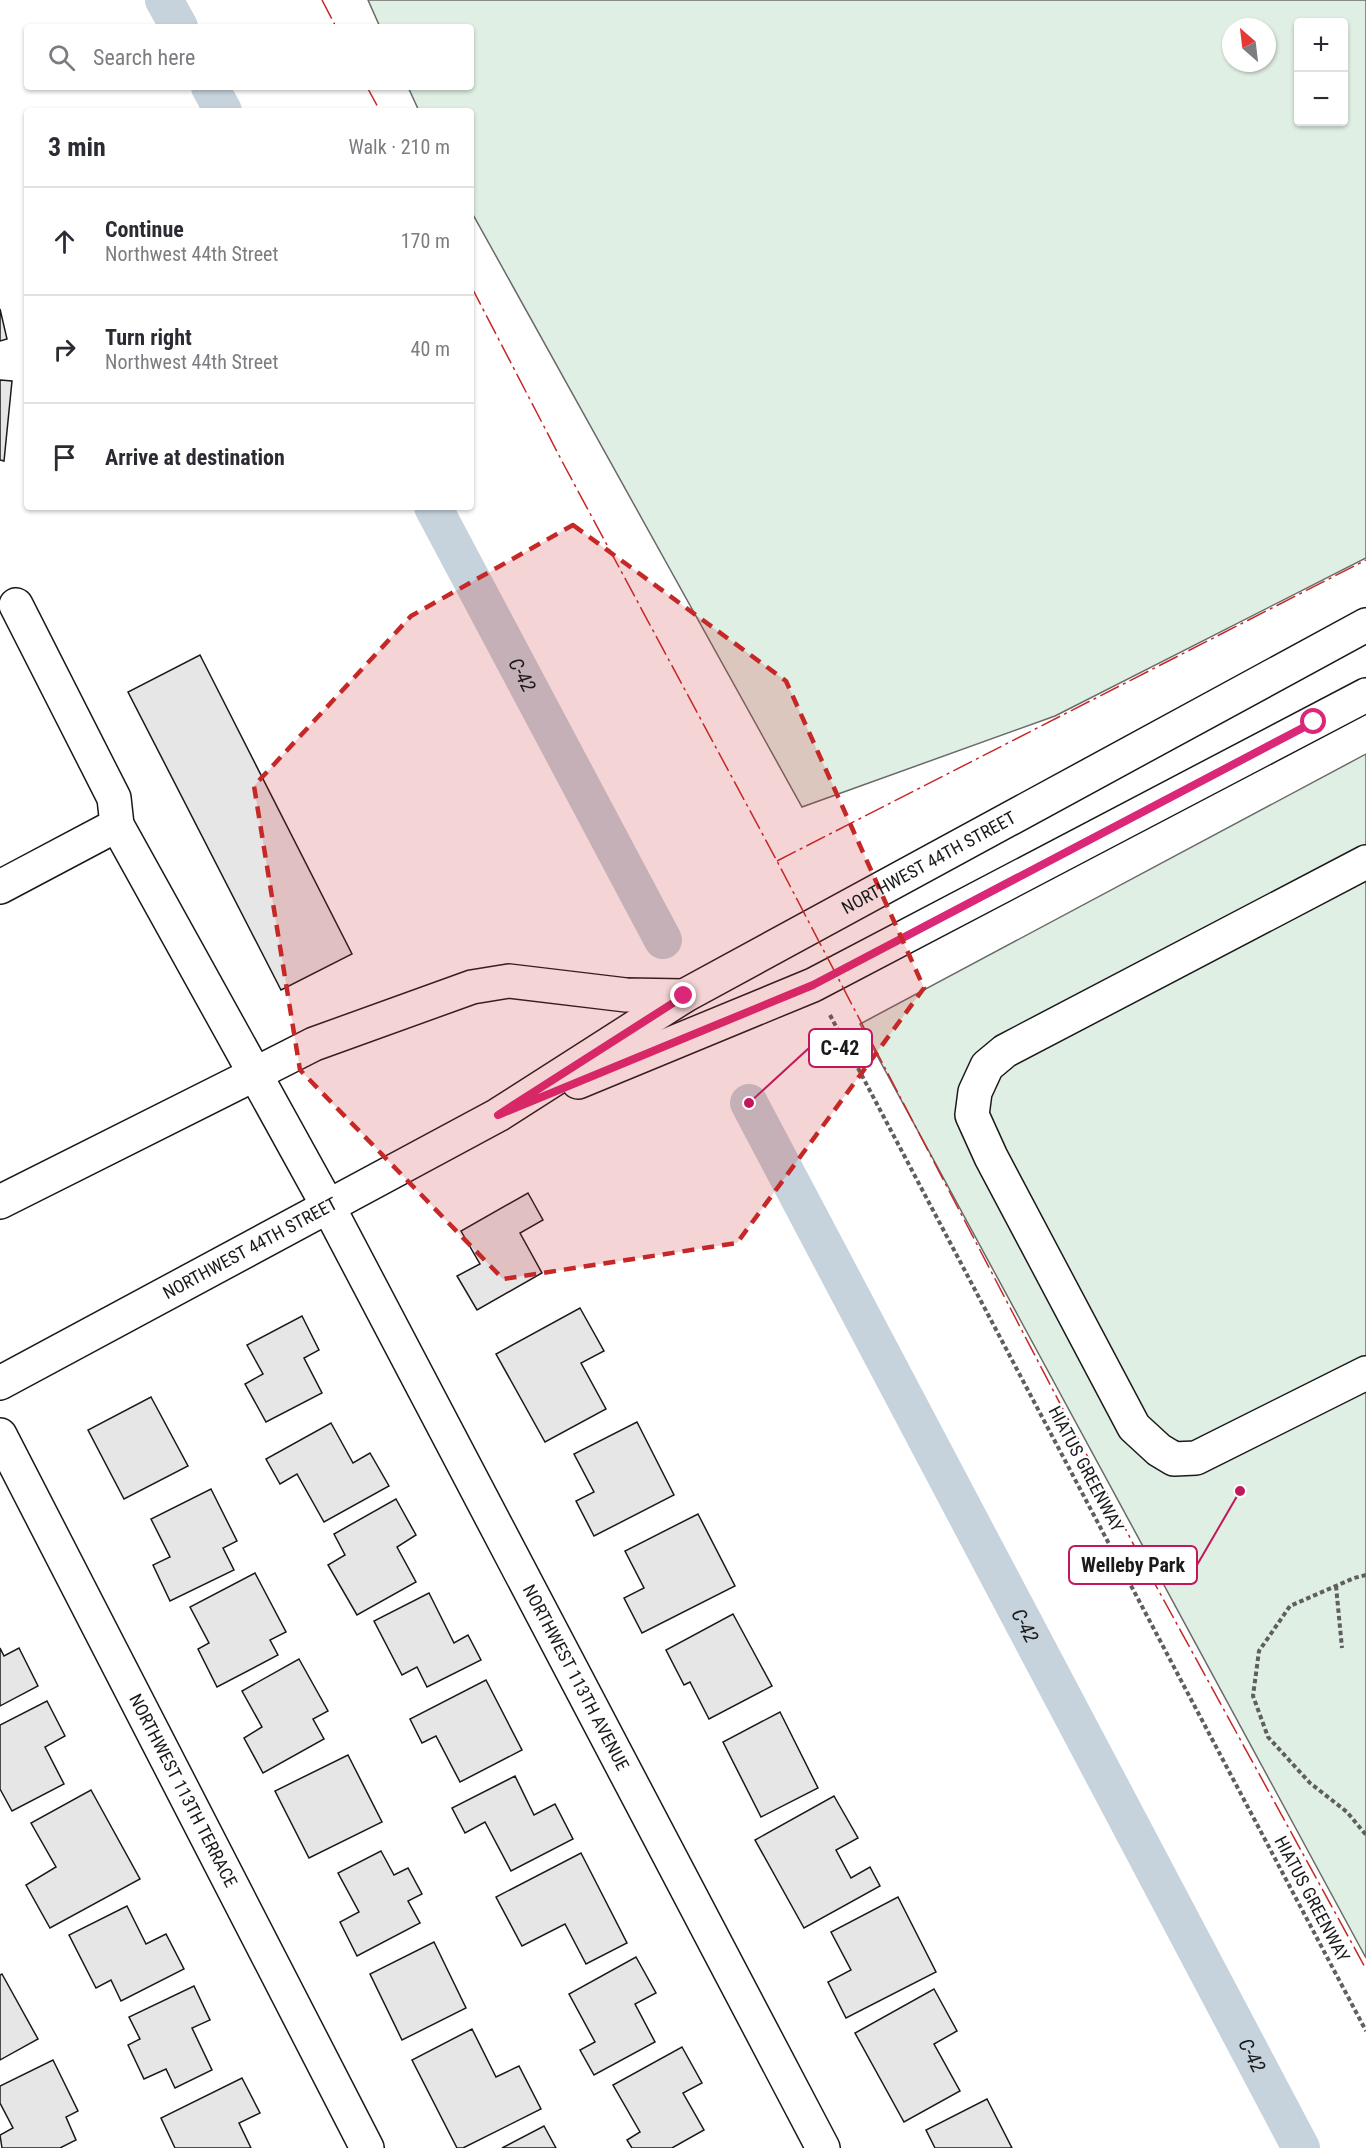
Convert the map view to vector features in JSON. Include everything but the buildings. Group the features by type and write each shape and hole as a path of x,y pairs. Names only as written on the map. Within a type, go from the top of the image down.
{"street":[{"path":"0,887 117,825 114,798 16,605"},
{"name":"NORTHWEST 44TH STREET","path":"0,1383 329,1208 498,1115 684,996 1366,624"},
{"name":"NORTHWEST 44TH STREET","path":"498,1115 813,985 1366,695"},
{"name":"NORTHWEST 113TH AVENUE","path":"117,825 329,1208 823,2148"},
{"path":"1366,862 1005,1051 987,1066 975,1092 972,1115 991,1157 1134,1427 1160,1450 1174,1459 1196,1458 1366,1373"},
{"path":"0,1202 314,1044 472,987 509,981 626,995 684,996"},
{"name":"NORTHWEST 113TH TERRACE","path":"0,1435 367,2148"}],"path":[{"name":"HIATUS GREENWAY","path":"813,985 1366,2031"},
{"path":"1366,1575 1290,1606 1259,1651 1253,1696 1268,1737 1310,1783 1347,1812 1366,1836"},
{"path":"1336,1586 1342,1648"}],"highlighted area":[{"path":"573,525 786,681 924,988 737,1243 503,1279 300,1070 254,786 411,616"}],"green space":[{"path":"368,0 1366,0 1366,558 1055,716 802,807 474,216 474,108 418,108 409,90 474,90 474,24 379,24"},
{"path":"1366,754 1366,1958 860,1024"}],"waterway":[{"name":"C-42","path":"164,0 177,24"},
{"name":"C-42","path":"212,90 221,108"},
{"name":"C-42","path":"435,510 663,940"},
{"name":"C-42","path":"749,1103 1301,2148"}],"power":[{"path":"322,0 334,24"},
{"path":"369,90 378,108"},
{"path":"474,292 564,465 777,861 1138,1553 1366,1969"},
{"path":"777,861 1366,560"}],"place":[{"name":"C-42","path":"749,1103"},
{"name":"Welleby Park","path":"1240,1491"}],"route":[{"path":"684,996 498,1115 813,985 1314,722"}]}
